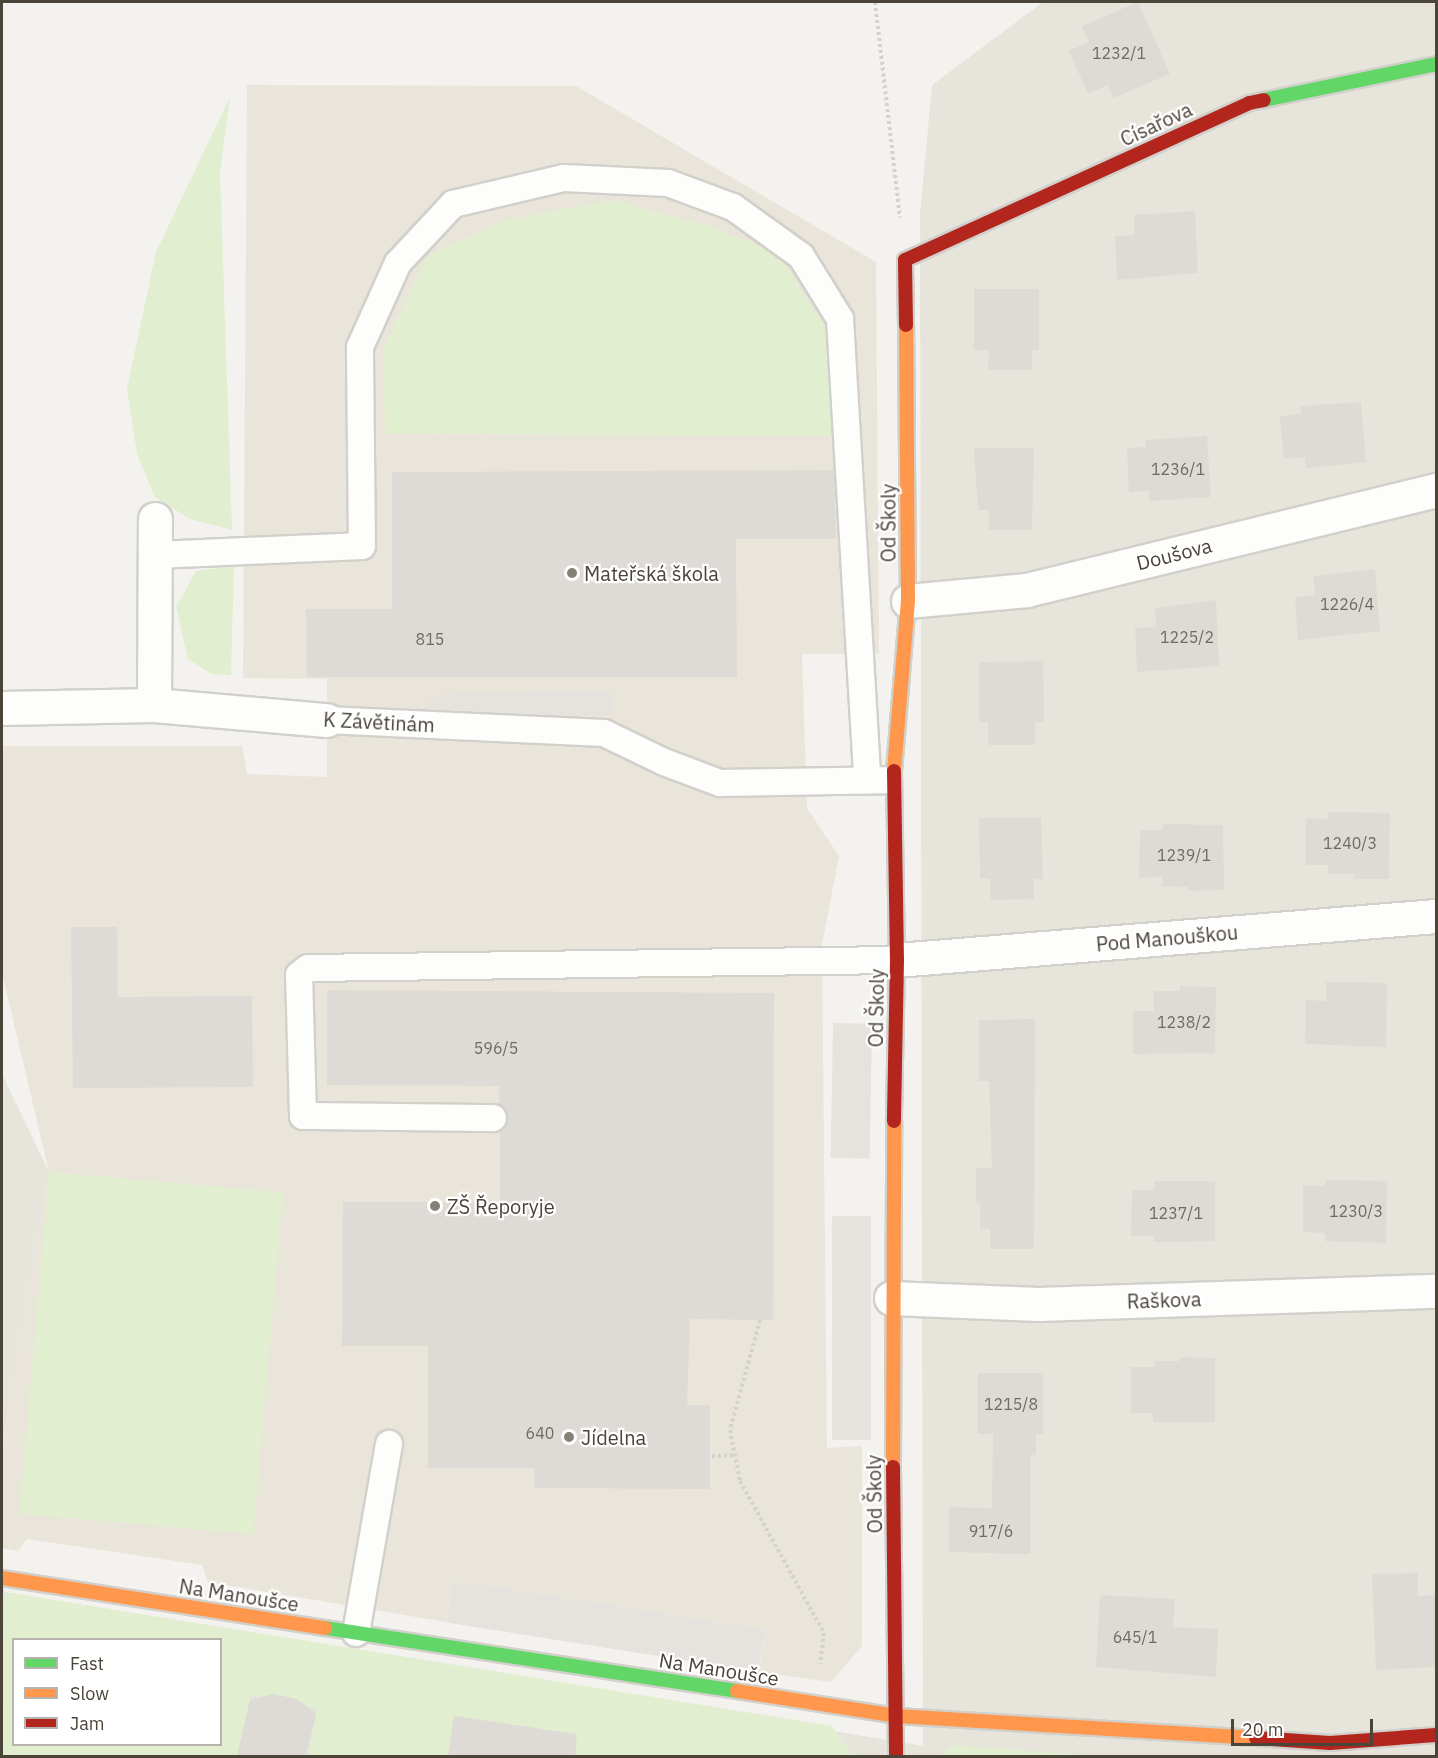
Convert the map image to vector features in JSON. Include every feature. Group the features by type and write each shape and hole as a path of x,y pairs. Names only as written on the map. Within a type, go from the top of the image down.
{"street":[{"name":"Císařova","path":"905,260 1249,103 1437,64"},
{"name":"Od Školy","path":"896,1756 891,1299 897,960 893,779 908,601 905,260"},
{"name":"Doušova","path":"908,601 1026,590 1437,490"},
{"path":"154,705 155,519"},
{"name":"K Závětinám","path":"2,708 154,705 326,720"},
{"name":"Pod Manouškou","path":"897,960 1437,916"},
{"name":"Raškova","path":"891,1299 1038,1304 1437,1291"},
{"name":"Na Manoušce","path":"2,1578 897,1716 1330,1743 1437,1735"}],"lane":[{"path":"156,555 362,546 360,347 398,263 453,204 564,178 668,183 733,207 801,256 840,319 867,780 893,779"},
{"name":"K Závětinám","path":"326,720 604,733 664,762 720,783 867,780"},
{"path":"494,1118 303,1116 299,975 308,968 897,960"},
{"path":"356,1632 389,1444"}],"path":[{"path":"875,2 905,260"},
{"path":"760,1320 730,1430 740,1481 824,1633 815,1703"},
{"path":"712,1456 735,1455"}],"shaded area":[{"path":"1043,2 1436,2 1436,1756 2,1756 2,1584 5,1592 923,1746 920,213 932,85"},
{"name":"ZŠ Řeporyje","path":"247,85 576,86 876,262 879,654 802,654 807,808 839,856 822,945 827,1448 862,1446 862,1646 831,1682 759,1672 765,1630 453,1580 446,1622 208,1582 202,1565 27,1539 18,1551 2,1548 2,1449 49,1172 2,973 2,746 242,746 247,774 327,777 327,679 243,678"},
{"path":"613,691 612,715 420,714 434,694"},
{"path":"833,1023 872,1024 870,1159 831,1158"},
{"path":"2,1074 49,1172 2,1449"},
{"path":"832,1216 871,1216 871,1440 832,1440"},
{"path":"453,1580 765,1629 758,1672 446,1622"}],"green space":[{"path":"230,97 220,172 232,530 190,519 155,497 137,454 127,389 156,252"},
{"path":"612,200 713,227 779,255 831,336 831,436 385,434 384,346 427,256 505,220"},
{"path":"234,566 231,675 211,674 188,659 176,607 196,571"},
{"path":"49,1172 283,1192 253,1534 19,1514"},
{"path":"5,1592 832,1726 853,1756 587,1756 506,1744 508,1724 454,1716 448,1756 308,1756 317,1710 273,1694 264,1698 251,1695 237,1756 2,1756"},
{"path":"954,1745 1099,1756 940,1756"}],"building":[{"path":"1138,2 1170,74 1113,98 1108,85 1088,94 1069,51 1089,42 1082,26"},
{"path":"1195,211 1198,273 1117,280 1115,236 1135,235 1134,215"},
{"path":"974,289 1039,289 1039,350 1032,350 1032,370 988,370 989,350 974,350"},
{"path":"1361,402 1366,462 1306,468 1305,457 1284,459 1280,416 1301,414 1300,406"},
{"path":"1207,436 1211,497 1149,501 1149,491 1129,492 1127,448 1146,447 1146,440"},
{"path":"974,448 1034,448 1032,530 989,530 989,510 978,510"},
{"name":"Mateřská škola","path":"834,470 836,539 736,539 737,677 307,677 306,609 392,609 392,472"},
{"path":"1375,569 1380,631 1298,640 1295,597 1315,595 1313,576"},
{"path":"1216,600 1219,666 1137,672 1135,628 1156,627 1155,608"},
{"path":"1043,661 1044,722 1035,722 1035,745 988,745 988,722 979,722 979,662"},
{"path":"1328,812 1390,813 1389,879 1354,879 1354,874 1328,874 1328,865 1306,865 1306,818 1328,819"},
{"path":"979,818 1041,818 1043,879 1034,879 1034,899 991,900 990,879 980,878"},
{"path":"1162,824 1223,825 1224,890 1188,891 1188,887 1162,886 1162,877 1139,878 1140,830 1162,830"},
{"path":"71,927 117,927 118,997 252,996 253,1087 73,1088"},
{"path":"1326,982 1387,983 1386,1047 1305,1044 1306,1000 1326,1001"},
{"path":"1180,986 1216,987 1215,1053 1133,1054 1133,1011 1154,1011 1154,991 1180,991"},
{"path":"327,990 774,993 773,1320 690,1319 687,1405 710,1405 710,1489 535,1488 534,1468 428,1468 428,1346 342,1346 343,1202 500,1202 500,1131 508,1118 499,1105 499,1086 327,1085"},
{"path":"1035,1019 1034,1249 990,1249 990,1229 980,1229 980,1204 976,1203 976,1168 992,1168 989,1081 979,1081 979,1020"},
{"path":"1326,1180 1387,1181 1386,1243 1325,1241 1325,1233 1303,1232 1303,1186 1325,1186"},
{"path":"1154,1181 1215,1181 1215,1241 1154,1242 1154,1236 1131,1236 1132,1190 1154,1190"},
{"path":"1180,1357 1215,1358 1215,1422 1153,1422 1153,1413 1131,1413 1131,1367 1154,1367 1154,1361 1180,1361"},
{"path":"978,1373 1043,1373 1043,1434 1036,1434 1036,1455 1030,1455 1030,1554 949,1552 949,1507 992,1508 993,1434 978,1434"},
{"path":"1418,1573 1417,1596 1437,1595 1437,1667 1376,1670 1372,1574"},
{"path":"1100,1595 1175,1599 1173,1627 1218,1629 1216,1677 1096,1667"},
{"path":"273,1694 297,1699 316,1713 306,1756 237,1756 250,1700"},
{"path":"454,1716 577,1734 575,1756 448,1756"}],"traffic: fast":[{"path":"1264,100 1436,64"},
{"path":"325,1628 737,1691"}],"traffic: slow":[{"path":"894,771 908,601 906,325"},
{"path":"893,1467 894,1121"},
{"path":"2,1578 325,1628"},
{"path":"737,1691 897,1716 1256,1738"}],"traffic: jam":[{"path":"906,325 905,260 1249,103 1264,100"},
{"path":"894,771 897,960 894,1121"},
{"path":"893,1467 896,1756"},
{"path":"1256,1738 1330,1743 1436,1735"}],"place":[{"name":"Mateřská škola","path":"572,573"},
{"name":"ZŠ Řeporyje","path":"435,1206"},
{"name":"Jídelna","path":"569,1437"}]}
